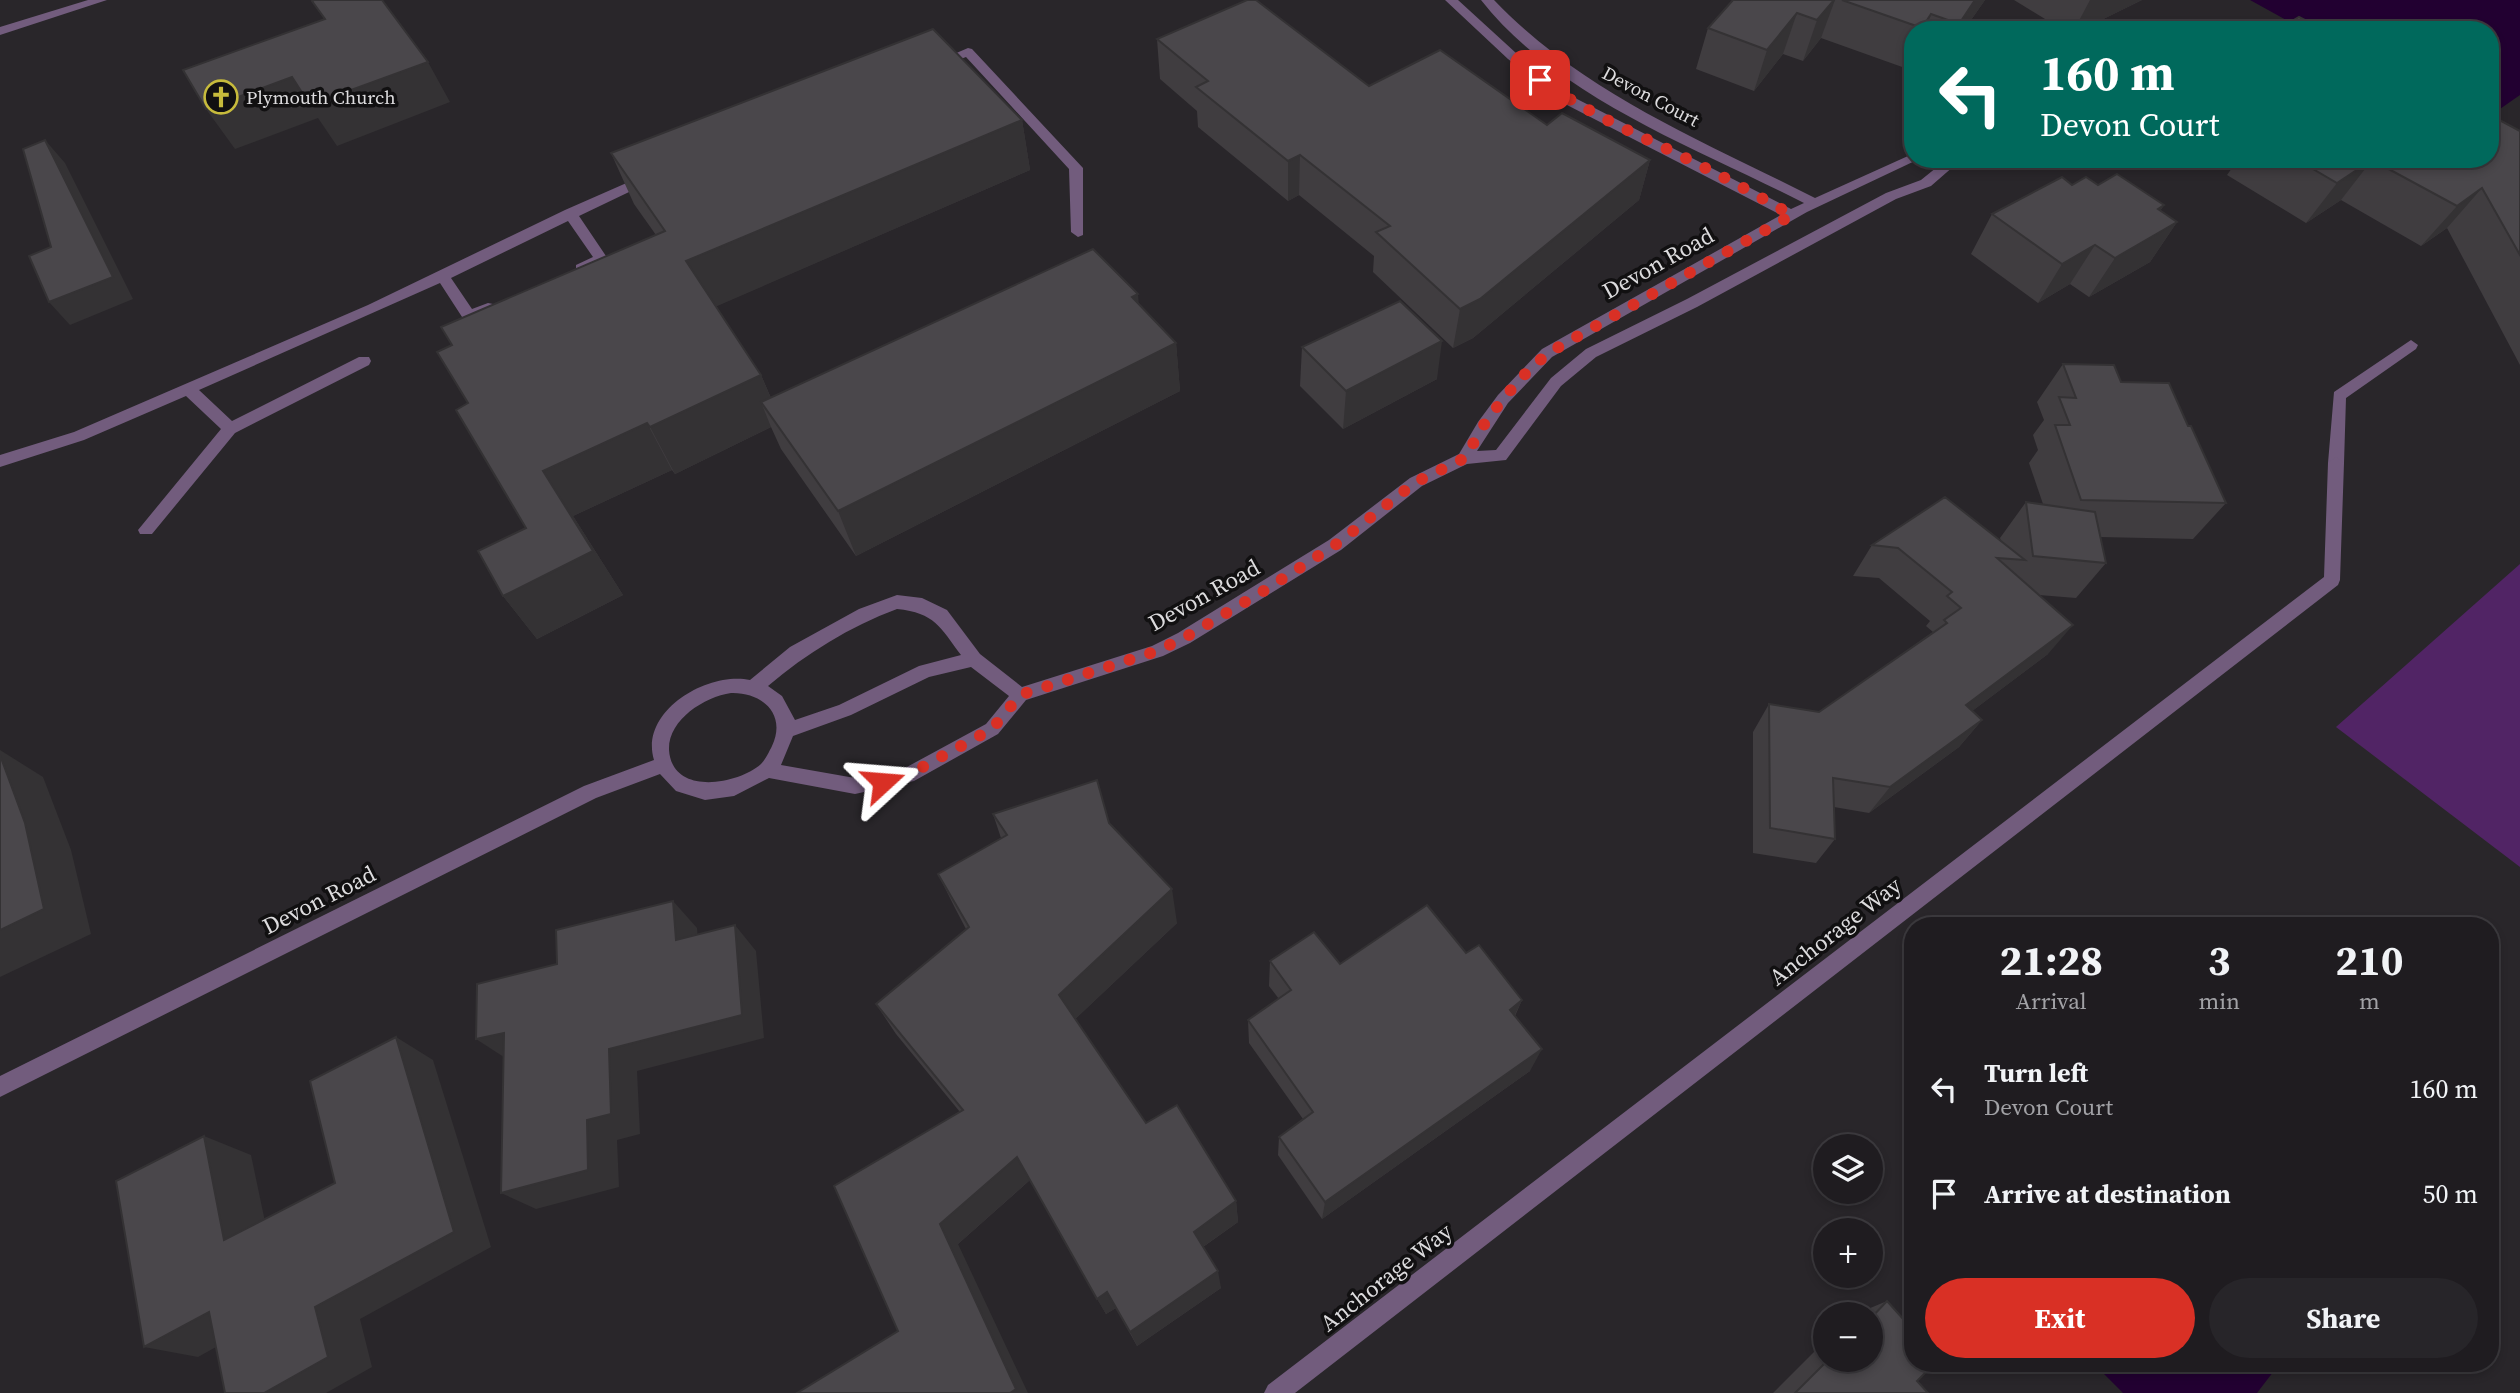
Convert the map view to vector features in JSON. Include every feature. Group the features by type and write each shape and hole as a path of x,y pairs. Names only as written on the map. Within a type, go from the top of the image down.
{"street":[{"path":"0,31 101,0"},
{"name":"Devon Court","path":"1451,0 1512,57 1572,102 1792,215"},
{"name":"Devon Court","path":"1487,0 1517,32 1573,76 1623,105 1815,203"},
{"path":"917,72 968,52 1076,168 1078,232"},
{"name":"Devon Road","path":"1465,458 1483,426 1503,399 1548,353 1792,215 1904,163"},
{"name":"Devon Road","path":"1020,695 1157,651 1184,638 1335,545 1416,482 1465,458 1500,456 1556,382 1591,353 1692,303 1891,195 1926,183 1945,168"},
{"path":"0,461 79,436 373,309 570,213 663,172"},
{"path":"565,275 601,259 570,213"},
{"path":"1764,231 1793,249"},
{"path":"442,275 469,316 505,301"},
{"name":"Anchorage Way","path":"1276,1393 2332,580 2339,396 2411,345"},
{"path":"146,530 230,429 364,361"},
{"path":"188,389 230,429"},
{"path":"754,687 796,652 865,614 897,602 922,605 942,615 974,659 1020,695 992,729 908,775 855,786 767,770"},
{"path":"786,731 845,710 925,671 974,659"},
{"path":"736,685 754,687 770,695 781,706 786,731 779,754 767,770 750,783 730,791 710,793 692,790 676,782 659,755 661,738 681,707 698,695 717,688 736,685"},
{"name":"Devon Road","path":"0,1087 590,792 663,765"}],"shaded area":[{"path":"2250,0 2520,0 2520,95 2499,110 2499,21 2288,21"},
{"path":"2520,564 2520,867 2336,727"},
{"path":"2102,1372 2273,1372 2257,1393 2123,1393"}],"building":[{"path":"382,0 428,62 310,105 292,77 206,109 183,70 325,19 312,1"},
{"path":"1247,0 1256,0 1369,86 1440,50 1547,125 1562,113 1650,160 1480,299 1460,309 1376,232 1390,226 1300,155 1288,161 1196,87 1208,81 1157,39"},
{"path":"1733,0 1834,0 1817,20 1797,13 1767,50 1708,28"},
{"path":"1842,0 1975,0 1961,21 1951,21 1931,14 1926,21 1904,22"},
{"path":"933,29 1022,120 686,261 761,375 650,427 647,423 543,471 593,551 503,596 478,551 526,528 456,410 468,403 437,352 452,345 441,327 665,231 611,153"},
{"path":"2499,120 2520,131 2520,255 2482,188 2457,206 2387,168 2499,168"},
{"path":"45,140 113,277 49,302 29,256 51,247 23,149"},
{"path":"2311,168 2360,168 2337,183"},
{"path":"2117,174 2164,205 2158,209 2177,222 2115,258 2095,245 2062,264 1992,214 2062,177 2072,185 2086,177 2098,185"},
{"path":"1093,249 1138,294 1132,297 1176,343 838,511 761,402"},
{"path":"1400,301 1442,341 1346,391 1302,347"},
{"path":"2063,364 2114,365 2121,382 2169,383 2226,503 2081,500 2055,425 2070,425 2059,397 2076,398"},
{"path":"1945,497 2025,560 1997,558 2073,625 1966,705 1982,720 1890,787 1833,778 1835,839 1770,828 1769,704 1819,712 1947,623 1944,620 1961,608 1947,596 1952,592 1898,548 1872,545"},
{"path":"2026,502 2095,512 2106,563 2033,556"},
{"path":"0,755 25,823 44,909 0,930"},
{"path":"1097,780 1109,823 1172,889 1059,995 1146,1123 1177,1105 1236,1201 1194,1232 1218,1271 1130,1332 1107,1292 1097,1299 1017,1157 940,1224 1016,1389 1010,1393 797,1393 898,1331 834,1186 963,1110 876,1004 969,927 938,874 1007,835 993,814"},
{"path":"673,901 676,940 735,925 742,1015 609,1049 611,1114 587,1120 588,1170 501,1193 504,1033 476,1039 477,984 557,964 556,930"},
{"path":"1427,905 1466,953 1479,945 1522,1000 1510,1010 1542,1049 1325,1202 1279,1137 1313,1112 1248,1020 1291,990 1270,961 1314,932 1340,964"},
{"path":"396,1037 454,1232 315,1307 328,1357 264,1393 225,1393 209,1312 144,1347 116,1181 204,1136 224,1240 335,1183 310,1081"},
{"path":"1887,1301 1904,1320 1904,1372 1926,1372 1917,1381 1928,1393 1795,1393 1816,1372 1883,1372 1883,1305"}],"place":[{"name":"Plymouth Church","path":"221,97"}],"route":[{"path":"883,782 908,775 992,729 1020,695 1157,651 1262,592 1335,545 1416,482 1465,458 1483,426 1503,399 1548,353 1792,215 1743,187 1608,122 1540,80"}]}
